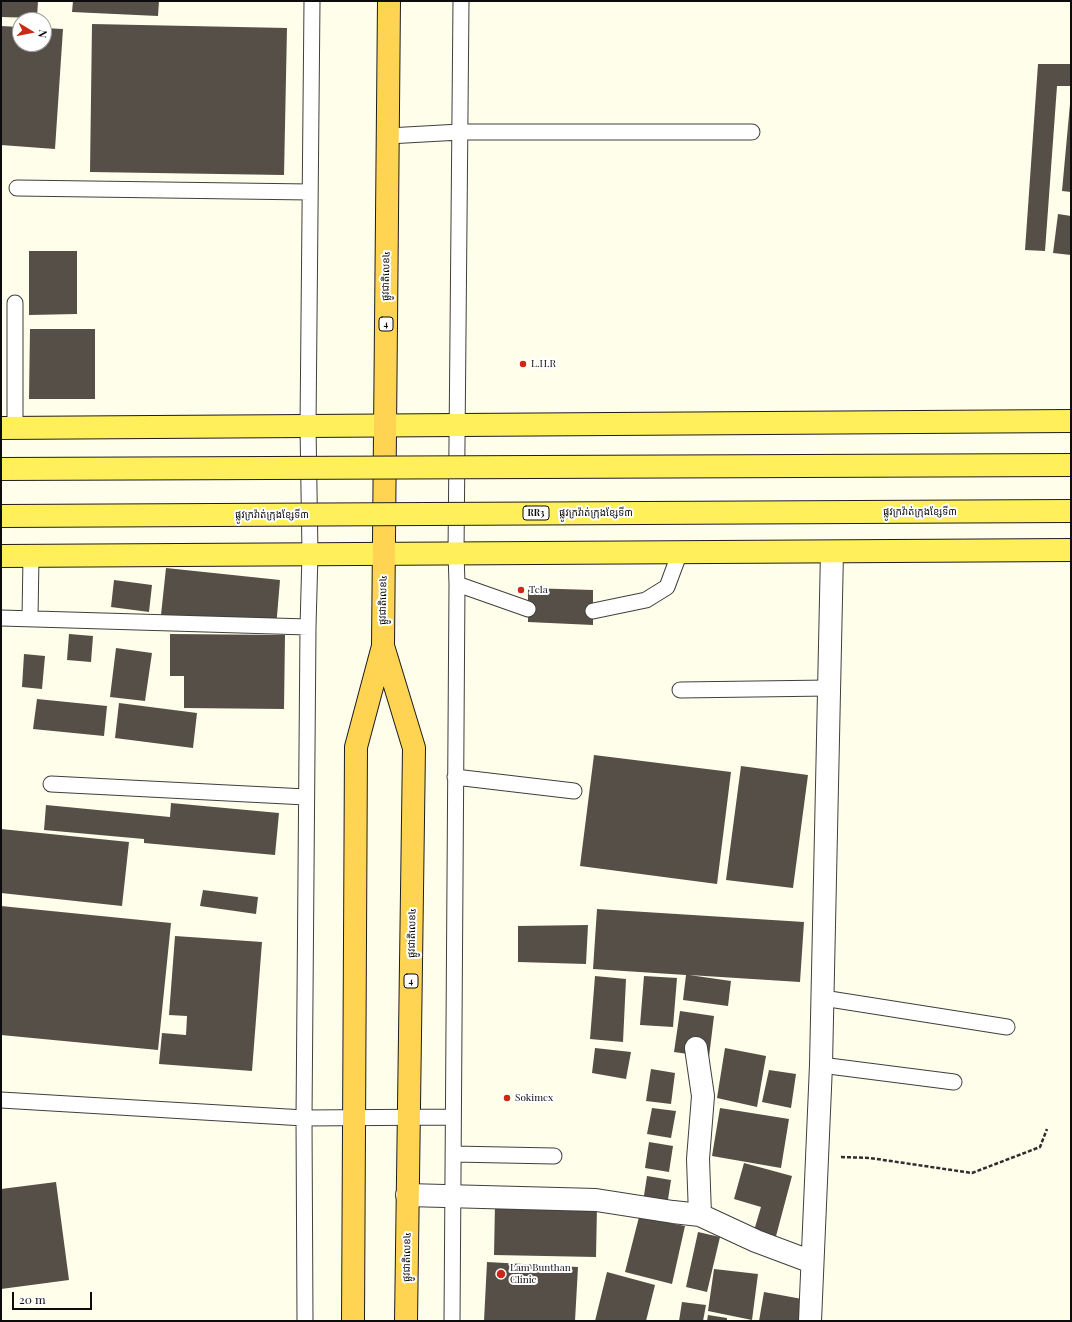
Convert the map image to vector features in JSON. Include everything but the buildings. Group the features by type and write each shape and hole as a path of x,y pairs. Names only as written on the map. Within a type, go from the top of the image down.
{"highway":[{"name":"ផ្លូវជាតិលេខ៤","path":"353,1321 356,748 383,646 389,1"},
{"name":"ផ្លូវជាតិលេខ៤","path":"383,646 414,748 406,1321"}],"main road":[{"path":"8,428 1071,421"},
{"path":"1,469 1071,465"},
{"name":"ផ្លូវក្រវ៉ាត់ក្រុងខ្សែទី៣","path":"1,516 1071,511"},
{"path":"1,556 1071,550"}],"street":[{"path":"810,1321 821,1065 832,552"},
{"path":"696,1048 703,1096 698,1159 700,1215"},
{"path":"407,1196 596,1200 700,1215 756,1241 812,1262"}],"lane":[{"path":"305,1321 304,1118 306,797 310,554 308,426 312,1"},
{"path":"452,1321 456,553 462,1"},
{"path":"388,136 460,132 752,132"},
{"path":"18,188 310,192"},
{"path":"8,428 15,303"},
{"path":"593,611 646,600 667,587 680,552"},
{"path":"30,556 30,618"},
{"path":"457,584 528,609"},
{"path":"1,618 308,627"},
{"path":"680,690 829,688"},
{"path":"456,777 574,791"},
{"path":"52,784 306,797"},
{"path":"822,998 1006,1027"},
{"path":"821,1065 954,1082"},
{"path":"1,1100 304,1118 453,1117"},
{"path":"453,1154 554,1156"}],"path":[{"path":"816,1155 870,1158 972,1173 1040,1147 1046,1129"}],"place":[{"name":"L.H.R","path":"523,364"},
{"name":"Tela","path":"521,590"},
{"name":"Sokimex","path":"507,1098"},
{"name":"Lam Bunthan Clinic","path":"501,1274"}]}
